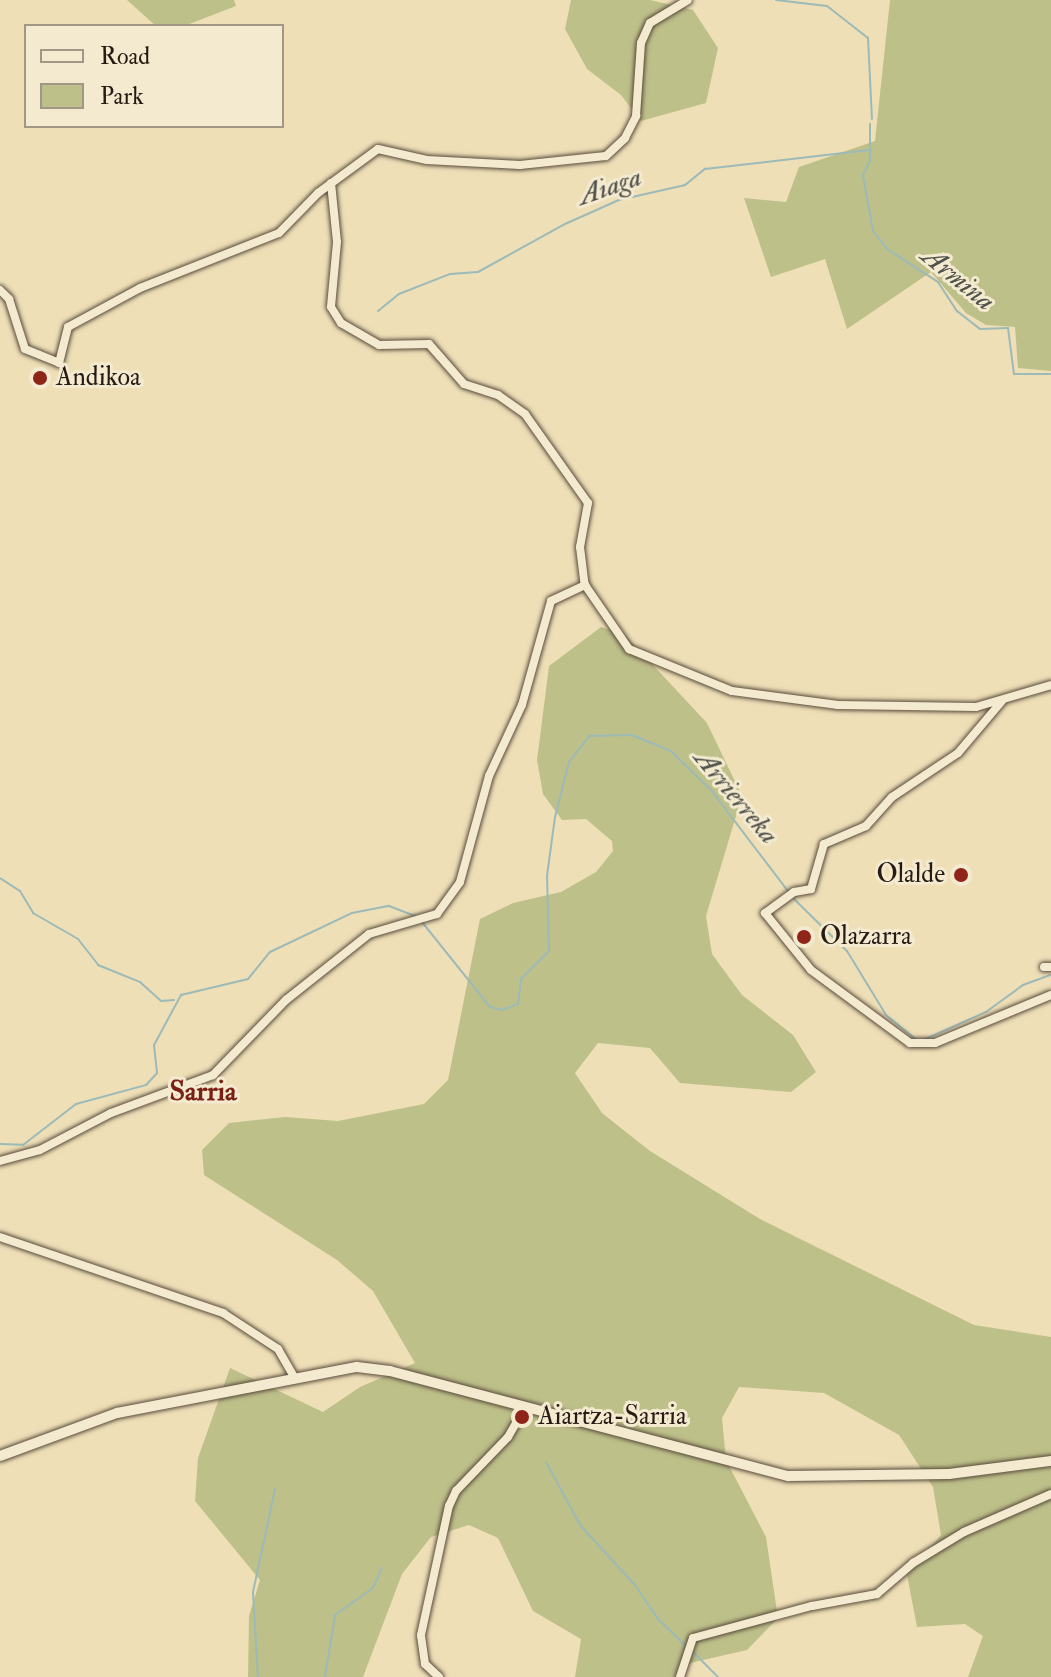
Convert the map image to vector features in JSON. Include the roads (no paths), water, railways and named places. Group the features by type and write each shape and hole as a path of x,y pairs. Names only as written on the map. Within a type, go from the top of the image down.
{"street":[{"path":"0,290 9,299 25,349 59,363 68,327 140,288 279,233 331,183 378,149 427,160 520,165 606,156 625,138 636,116 641,43 650,23 688,0"},
{"path":"331,183 337,242 331,307 341,323 379,345 429,344 464,384 498,395 525,414 588,503 580,547 585,585 629,649 732,691 838,705 962,708 1002,701 1051,685"},
{"path":"0,1161 40,1150 111,1113 213,1075 286,1000 369,934 415,924 446,905 460,882 489,776 522,705 551,601 585,585"},
{"path":"1002,701 958,753 892,797 866,826 824,844 811,889 791,895 765,913 803,961 843,997 910,1043 935,1043 1051,995"},
{"path":"0,1237 223,1313 278,1349 295,1379"},
{"path":"0,1456 117,1413 370,1367 788,1476 949,1474 1051,1461"},
{"path":"439,1677 425,1664 421,1635 449,1506 456,1491 508,1437 525,1407"},
{"path":"680,1677 685,1651 693,1638 812,1606 877,1594 913,1563 964,1532 1051,1494"}],"waterway":[{"name":"Armina","path":"776,0 827,6 868,38 872,119"},
{"name":"Armina","path":"870,124 870,161 863,175 873,231 887,249 938,282 957,311 980,329 1008,328 1014,374 1051,374"},
{"name":"Aiaga","path":"378,311 399,294 450,274 478,272 565,224 619,200 685,185 705,169 869,150"},
{"name":"Arrierreka","path":"422,922 490,1007 502,1010 518,1004 521,979 549,951 547,876 555,817 569,762 589,736 632,735 671,751 711,790 788,891"},
{"path":"0,878 20,891 33,913 78,939 98,965 140,982 161,1001 174,1000"},
{"name":"Arrierreka","path":"792,897 847,951 886,1015 917,1040"},
{"name":"Arrierreka","path":"0,1144 23,1145 76,1104 146,1085 157,1073 154,1045 181,995 248,979 270,952 352,913 389,906 415,916"},
{"name":"Arrierreka","path":"923,1040 986,1012 1023,985 1051,975"},
{"path":"546,1462 580,1525 635,1585 657,1618 687,1647"},
{"path":"258,1677 253,1592 275,1489"},
{"path":"325,1677 335,1615 373,1588 382,1568"},
{"path":"692,1651 718,1677"}],"place":[{"name":"Andikoa","path":"40,378"},
{"name":"Olalde","path":"961,875"},
{"name":"Olazarra","path":"804,937"},
{"name":"Aiartza-Sarria","path":"522,1417"}],"district":[{"name":"Sarria","path":"203,1092"}]}
